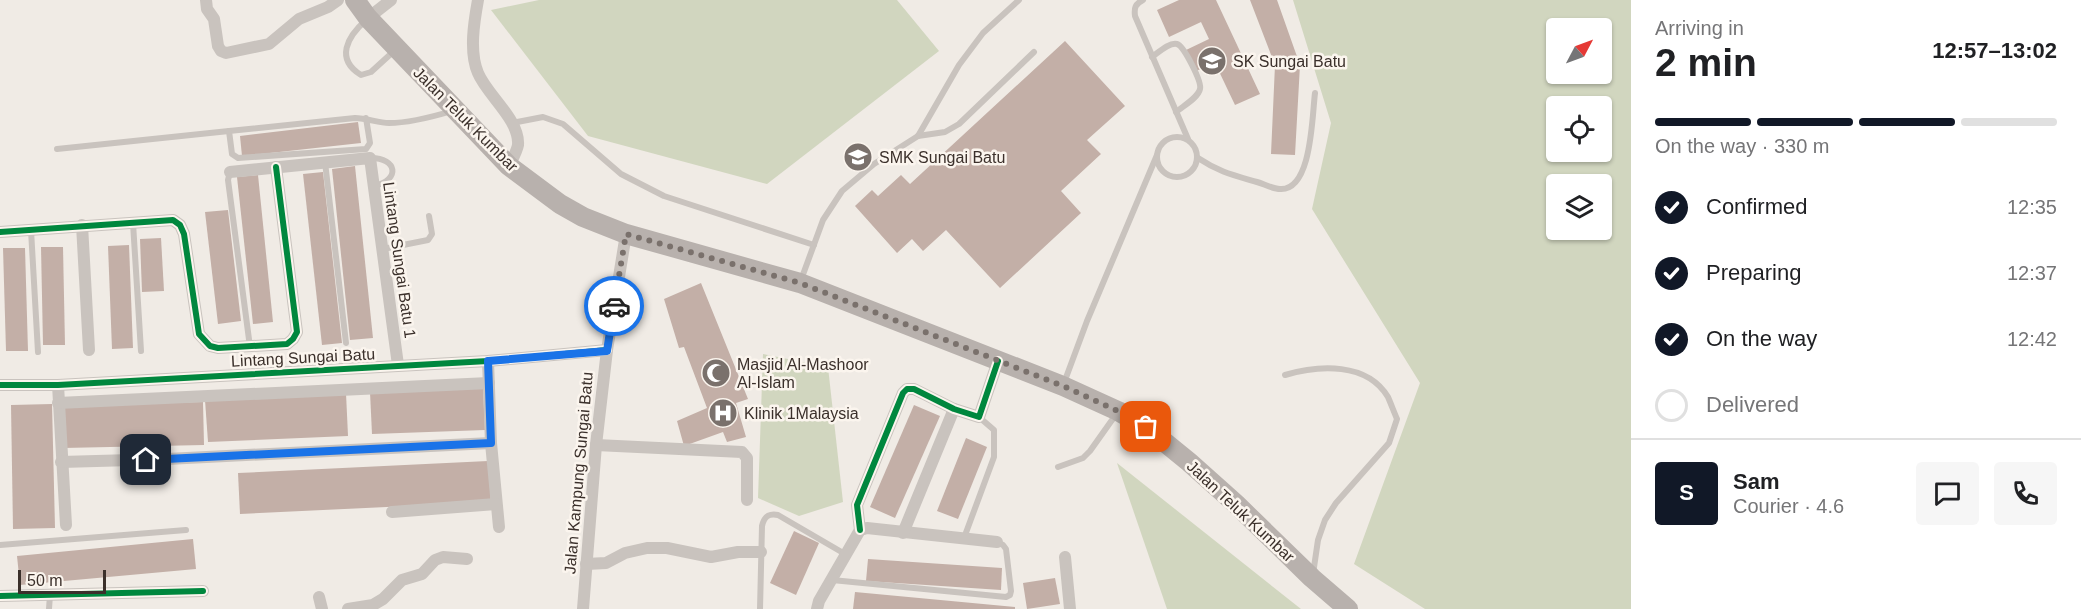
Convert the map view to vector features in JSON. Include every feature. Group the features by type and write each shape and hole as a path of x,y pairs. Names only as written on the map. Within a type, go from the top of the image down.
{"main road":[{"name":"Jalan Teluk Kumbar","path":"355,0 368,18 509,166 560,204 583,217 626,234 800,283 1063,386 1118,411 1146,427 1189,462 1348,609"}],"street":[{"path":"206,0 207,9 214,20 218,46 225,53 269,45 299,19 322,10 338,0"},
{"path":"368,18 391,0"},
{"path":"478,0 472,37 477,71 516,134 518,145 509,166"},
{"path":"230,172 370,158"},
{"name":"Lintang Sungai Batu 1","path":"370,158 398,365"},
{"path":"0,232 173,220 180,225 184,234 199,334 204,340 218,348 287,344 297,332 276,167"},
{"path":"82,225 89,350"},
{"name":"Jalan Kampung Sungai Batu","path":"586,608 586,564 596,446 607,351 626,234"},
{"name":"Lintang Sungai Batu","path":"0,385 57,384 488,361 607,351"},
{"path":"488,361 491,443 499,527"},
{"path":"817,609 819,601 860,530 857,505 860,494 903,393 907,389 914,389 954,409 979,417 998,361"},
{"path":"58,403 489,383"},
{"path":"57,384 66,525"},
{"path":"903,533 954,409"},
{"path":"61,462 491,443"},
{"path":"596,446 745,454 747,458 747,500"},
{"path":"392,512 496,504"},
{"path":"860,530 867,528 997,542"},
{"path":"586,564 606,563 625,553 647,548 667,548 711,557 738,552 761,552"},
{"path":"348,609 373,605 383,599 402,580 422,574 435,560 443,557 467,560"},
{"path":"1065,557 1070,609"},
{"path":"0,596 203,591"}],"lane":[{"path":"800,283 823,220 842,191 874,164 918,136 958,65 983,33 1019,0"},
{"path":"1143,0 1137,3 1134,9 1135,16 1188,139"},
{"path":"368,18 353,33 347,43 345,57 352,69 361,75 371,72 397,49"},
{"path":"1152,57 1171,45 1177,44 1183,48 1199,80 1200,88 1197,95 1176,111"},
{"path":"918,136 945,132 958,124 1034,52"},
{"path":"1198,158 1218,171 1281,189 1293,186 1301,178 1305,166 1315,93"},
{"path":"57,149 366,118 388,123 455,110"},
{"path":"511,123 543,117 563,124 621,174 664,196 814,245"},
{"path":"229,131 232,154 238,158 366,149 370,143 366,118"},
{"path":"1181,136 1188,139 1196,147 1198,158 1192,171 1179,177 1166,174 1157,162 1158,148 1167,138 1181,136"},
{"path":"1063,386 1087,321 1157,155"},
{"path":"370,158 388,161 392,168 389,181 375,186"},
{"path":"325,162 346,343"},
{"path":"230,172 228,180 250,347"},
{"path":"382,249 428,240 432,234 429,216"},
{"path":"133,222 141,351"},
{"path":"31,229 38,352"},
{"path":"1285,375 1323,368 1343,368 1371,380 1387,396 1397,419 1389,443 1336,503 1325,520 1318,540 1312,578"},
{"path":"1058,467 1083,458 1118,411"},
{"path":"964,538 994,457 993,430 979,417"},
{"path":"760,609 763,521 766,517 772,514 777,515 845,554"},
{"path":"0,545 186,530"},
{"path":"831,580 1006,597 1011,591 1006,549 997,542"},
{"path":"49,609 50,594"}],"green space":[{"path":"539,0 897,0 939,51 767,184 588,136 491,10"},
{"path":"1293,0 1631,0 1631,609 1425,609 1354,564 1420,383 1312,209 1331,123"},
{"path":"763,354 828,367 843,502 799,516 758,498"},
{"path":"1117,463 1301,609 1167,609"}],"building":[{"path":"1179,0 1216,0 1260,94 1235,105 1215,63 1196,71 1186,50 1209,39 1201,22 1169,37 1157,10"},
{"path":"1250,0 1277,0 1300,65 1295,155 1271,154 1275,65"},
{"path":"1065,41 1125,106 1087,140 1101,154 1061,191 1081,213 1000,288 946,230 923,251 912,239 897,253 855,206 872,190 878,196 901,175 910,184"},
{"path":"358,122 361,143 242,156 240,136"},
{"path":"355,166 373,338 350,340 332,169"},
{"path":"323,172 342,343 322,345 303,174"},
{"path":"258,175 273,322 253,324 237,177"},
{"path":"228,210 241,321 218,324 205,212"},
{"path":"161,238 164,291 142,292 140,239"},
{"path":"129,245 133,348 112,349 108,246"},
{"path":"41,247 63,247 65,345 43,345"},
{"path":"3,248 25,248 28,351 6,351"},
{"name":"Masjid Al-Mashoor Al-Islam","path":"701,283 748,399 736,403 746,437 727,442 723,432 684,446 677,421 707,408 684,347 679,348 664,299"},
{"path":"483,388 485,430 372,434 370,392"},
{"path":"346,393 348,436 208,442 205,400"},
{"path":"203,402 204,445 63,448 62,405"},
{"path":"52,404 55,528 13,529 11,405"},
{"path":"914,405 940,416 895,518 870,507"},
{"path":"966,438 987,447 958,519 937,511"},
{"path":"488,461 491,502 240,514 238,473"},
{"path":"794,531 819,543 796,595 770,583"},
{"path":"193,539 196,569 20,585 17,556"},
{"path":"868,559 1002,568 1001,590 866,581"},
{"path":"1055,578 1060,604 1027,609 1023,583"},
{"path":"855,592 1015,607 1015,609 853,609"}],"cycle path":[{"path":"0,232 173,220 180,225 184,234 199,334 210,346 218,348 287,344 297,332 276,167"},
{"path":"0,385 58,385 488,361 607,350"},
{"path":"860,530 857,505 903,393 907,389 914,389 954,409 979,417 998,361"},
{"path":"0,596 203,591"}],"way so far":[{"path":"614,306 626,234 800,283 1063,386 1118,411 1146,427"}],"place":[{"name":"SK Sungai Batu","path":"1212,61"},
{"name":"SMK Sungai Batu","path":"858,157"},
{"name":"Masjid Al-Mashoor Al-Islam","path":"716,373"},
{"name":"Klinik 1Malaysia","path":"723,413"}],"route":[{"path":"146,460 491,443 488,361 607,351 614,306"}]}
